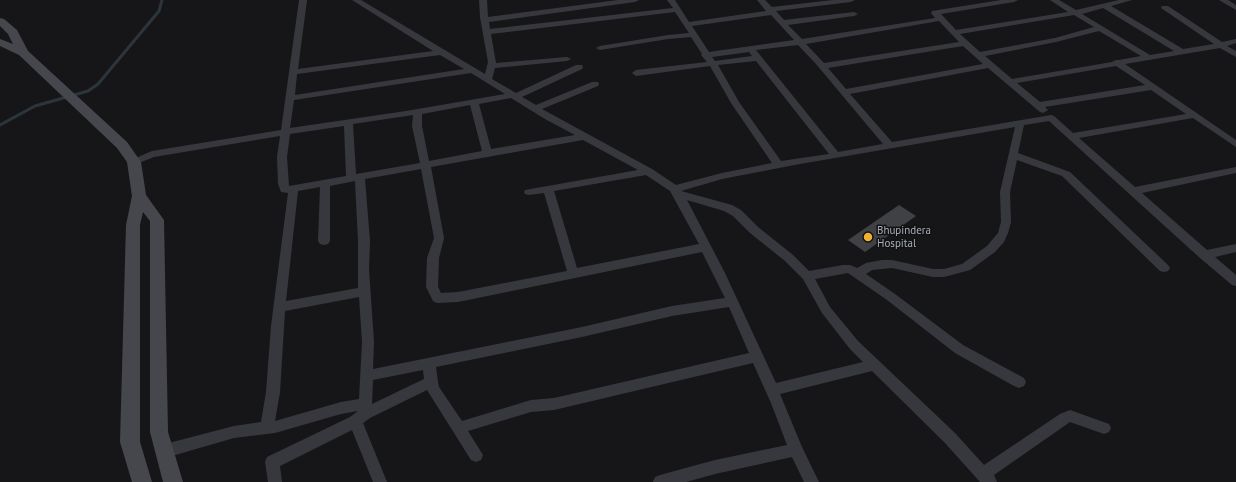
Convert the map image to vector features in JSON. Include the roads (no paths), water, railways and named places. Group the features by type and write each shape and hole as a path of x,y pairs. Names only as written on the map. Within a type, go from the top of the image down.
{"main road":[{"path":"0,21 13,32 23,53 35,66 122,145 134,162 139,196 133,225 130,442 142,482"},
{"path":"0,42 23,53"},
{"path":"139,196 158,220 159,432 173,482"}],"street":[{"path":"303,0 282,157 283,184 285,190 584,137"},
{"path":"356,0 584,137 648,171 676,192 737,213 754,230 789,258 807,276 826,310 842,332 950,438 986,478 1065,418 1070,416 1076,417 1104,428"},
{"path":"483,0 492,62 488,79"},
{"path":"485,20 635,0"},
{"path":"671,0 705,55 712,63 735,103 779,166"},
{"path":"761,0 822,66 890,146"},
{"path":"686,25 810,3 849,0"},
{"path":"1014,0 935,13 990,65 1236,282"},
{"path":"1054,0 1148,57"},
{"path":"954,32 1075,13 1128,0"},
{"path":"1223,0 1236,8"},
{"path":"1104,6 1182,52"},
{"path":"1165,8 1236,55"},
{"path":"487,32 677,10"},
{"path":"782,23 854,14"},
{"path":"705,55 800,42 940,19"},
{"path":"980,55 1056,40 1100,28"},
{"path":"600,48 668,37 693,35"},
{"path":"1010,82 1116,62 1221,45 1236,41"},
{"path":"822,66 966,43"},
{"path":"751,48 836,156"},
{"path":"293,72 441,52"},
{"path":"636,74 758,58"},
{"path":"491,66 568,59"},
{"path":"1116,62 1236,144"},
{"path":"844,92 990,65"},
{"path":"134,162 152,154 286,131 515,96 579,67"},
{"path":"290,98 472,70"},
{"path":"535,108 596,84"},
{"path":"1038,106 1152,87"},
{"path":"474,102 487,153"},
{"path":"418,112 418,126 424,165 427,172 433,212 439,238 433,258 432,287 437,298 458,297 705,247"},
{"path":"1071,136 1194,115"},
{"path":"676,192 722,176 1051,118"},
{"path":"348,122 356,178 368,342 366,376 361,413 380,482"},
{"path":"857,273 870,266 892,264 919,271 944,273 966,267 998,242 1003,233 1006,222 1005,192 1020,124"},
{"path":"1014,155 1066,174 1164,268"},
{"path":"1133,191 1236,170"},
{"path":"529,192 648,171"},
{"path":"324,241 325,183"},
{"path":"548,188 573,273"},
{"path":"267,428 273,392 280,307 293,201 293,189"},
{"path":"676,192 732,302 796,450 812,482"},
{"path":"1204,255 1236,248"},
{"path":"807,276 850,269 891,297 959,349 1019,382"},
{"path":"280,307 365,291"},
{"path":"366,376 582,332 672,311 732,302"},
{"path":"459,428 532,406 554,404 756,357"},
{"path":"429,364 431,382 434,389 476,455"},
{"path":"771,390 874,365"},
{"path":"275,482 272,462 361,413 431,382"},
{"path":"165,451 214,437 267,428 341,408 361,413"},
{"path":"660,482 715,467 796,450"}],"waterway":[{"path":"0,125 35,106 88,91 98,84 159,11 162,0"}],"place":[{"name":"Bhupindera Hospital","path":"868,237"}]}
